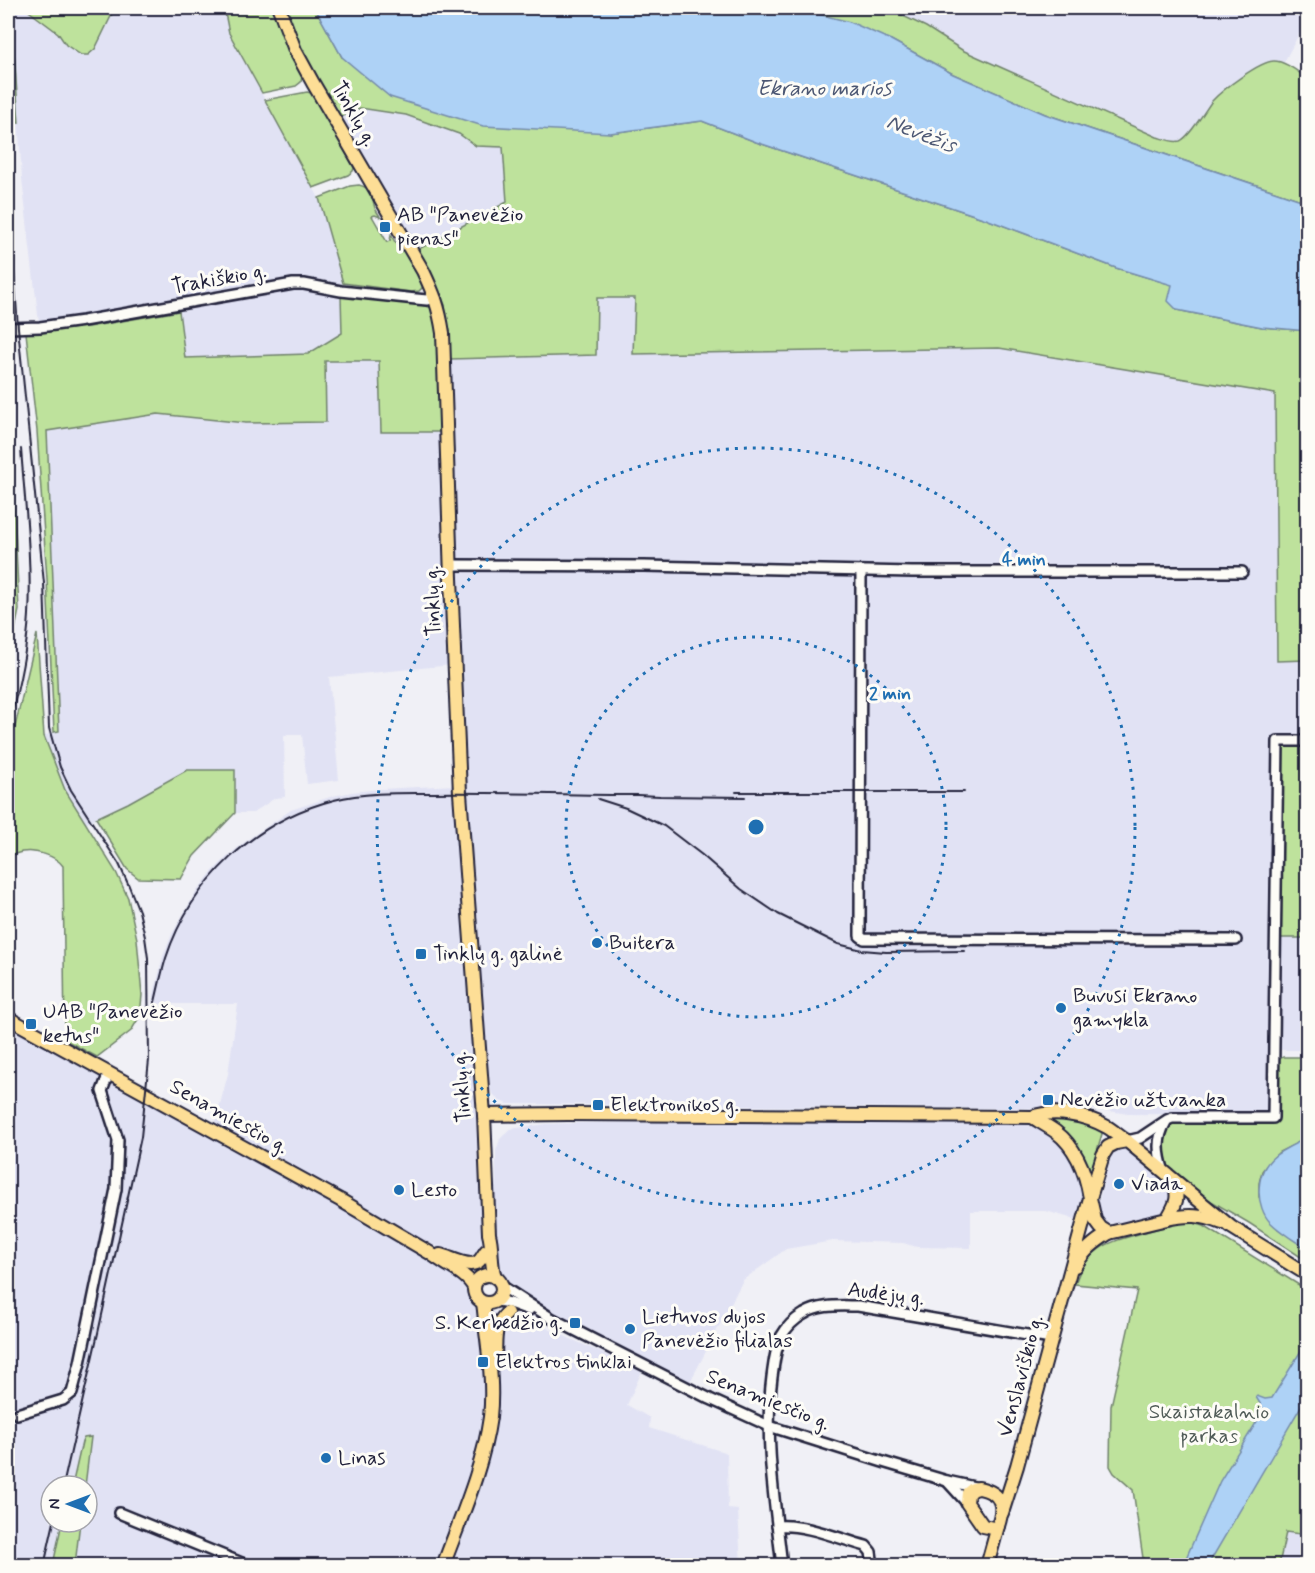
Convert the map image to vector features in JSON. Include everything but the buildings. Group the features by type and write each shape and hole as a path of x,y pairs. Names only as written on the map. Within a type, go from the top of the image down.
{"main road":[{"name":"Tinklų g.","path":"279,8 295,50 423,271 436,298 441,315 460,793 484,1115 489,1233 493,1270 491,1279"},
{"name":"Senamiesčio g.","path":"8,1018 435,1254 491,1279"},
{"path":"484,1115 1032,1117 1042,1114 1073,1116 1107,1127 1231,1227 1308,1275"},
{"path":"1032,1117 1057,1133 1073,1150 1087,1183 1095,1220 1101,1228 1110,1233 1180,1216 1196,1215 1231,1227"},
{"path":"1090,1198 1103,1155 1108,1147 1126,1141"},
{"path":"1167,1219 1176,1203 1177,1196 1169,1177"},
{"name":"Venslaviškio g.","path":"1002,1513 1017,1466 1090,1198"},
{"name":"Tinklų g.","path":"489,1233 486,1251 491,1279"},
{"name":"Venslaviškio g.","path":"1069,1275 1086,1250 1097,1240 1110,1233"},
{"name":"Senamiesčio g.","path":"435,1254 469,1264 479,1261 486,1251"},
{"name":"Senamiesčio g.","path":"435,1254 438,1260 472,1282 476,1297 491,1302"},
{"path":"443,1566 467,1503 484,1447 490,1414 486,1316 491,1302 502,1295 491,1279 476,1282 474,1288"},
{"path":"490,1382 495,1369 496,1330 507,1313"},
{"path":"992,1545 983,1526 967,1503 968,1493 979,1488 995,1493 1010,1487"},
{"path":"987,1566 1002,1513 995,1493"},
{"path":"983,1526 993,1528 998,1526"}],"street":[{"name":"Trakiškio g.","path":"8,328 40,327 83,321 293,284 416,299 436,298"},
{"path":"450,565 644,566 861,571 1242,572"},
{"path":"861,571 860,936 864,939 1236,940"},
{"path":"1126,1141 1140,1138 1172,1118 1273,1118 1278,741 1308,741"},
{"path":"17,1414 63,1400 72,1394 116,1190 118,1140 102,1090 109,1073"},
{"path":"1167,1120 1158,1140 1158,1156 1169,1177"},
{"name":"Senamiesčio g.","path":"491,1279 546,1317"},
{"name":"Senamiesčio g.","path":"491,1302 510,1303 546,1317 769,1426 946,1481 979,1488"},
{"name":"Audėjų g.","path":"782,1566 769,1426 770,1393 777,1346 792,1323 803,1314 816,1308 858,1306 1051,1339"},
{"name":"Senamiesčio g.","path":"507,1313 521,1312 546,1317"},
{"name":"Senamiesčio g.","path":"946,1481 967,1503"},
{"path":"119,1513 249,1566"},
{"path":"777,1526 792,1525 866,1546 871,1552 873,1566"}],"shaded area":[{"path":"11,8 25,8 58,33 66,45 87,55 95,49 115,8 224,8 229,34 319,198 343,283 342,333 308,354 185,358 179,311 88,327 40,332 22,179"},
{"path":"897,8 1307,8 1308,17 1283,64 1274,61 1214,100 1187,136 1180,141 1171,141 1157,137 962,50 926,27 901,15"},
{"path":"360,108 406,115 459,134 476,146 503,147 507,202 417,250 338,118"},
{"path":"597,298 635,298 634,354 999,348 1276,394 1277,660 1307,660 1308,741 1275,938 1307,938 1308,1050 1270,1050 1268,1115 1128,1114 1081,1109 508,1104 500,1101 492,1093 488,1084 462,703 450,359 596,355"},
{"path":"325,361 380,361 441,432 452,665 329,677 339,780 307,784 302,735 284,735 285,797 275,798 253,813 235,813 235,771 128,803 85,824 65,790 44,736 59,730 47,430 158,414 246,423 326,422"},
{"path":"455,785 476,1116 482,1252 471,1261 421,1239 215,1123 228,1074 238,1004 152,1002 163,956 172,934 196,892 229,855 250,838 291,810 333,796 381,789"},
{"path":"8,1023 338,1203 447,1268 469,1285 471,1299 480,1310 522,1317 642,1371 627,1405 650,1418 649,1428 727,1453 728,1509 738,1510 741,1565 8,1565"},
{"path":"1016,1122 1031,1126 1054,1137 1068,1152 1082,1186 1083,1205 1077,1220 1046,1211 971,1211 971,1248 833,1241 786,1249 743,1280 689,1384 526,1298 510,1286 499,1272 493,1203 496,1151 500,1139 510,1129 576,1123"},
{"path":"1123,1147 1129,1149 1171,1184 1173,1190 1167,1209 1160,1213 1117,1224 1104,1220 1099,1200 1112,1153 1114,1149"},
{"path":"1286,1532 1307,1535 1307,1565 1279,1566"}],"green space":[{"path":"8,8 11,8 19,123 8,123"},
{"path":"25,8 115,8 95,49 88,55 81,55 66,45 58,33"},
{"path":"224,8 275,8 302,76 301,82 296,86 262,93 229,33"},
{"path":"286,8 315,8 342,57 610,133 702,121 756,142 986,219 1116,268 1173,285 1177,310 1262,327 1307,331 1307,660 1277,661 1275,394 999,348 633,354 635,298 597,298 596,355 450,359 445,305 417,250 507,202 503,147 476,146 459,134 406,115 360,108 338,118 296,39"},
{"path":"723,8 897,8 901,15 926,27 962,50 1157,137 1174,142 1184,139 1212,101 1232,84 1268,62 1283,63 1307,78 1307,202 1045,114 953,74 891,40"},
{"path":"307,92 315,97 354,168 348,175 313,188 265,100"},
{"path":"359,185 368,189 372,194 380,217 372,216 387,242 390,241 391,235 408,254 424,284 419,291 411,292 343,283 319,198 350,186"},
{"path":"341,296 433,308 438,329 441,432 381,432 379,361 325,361 326,422 246,423 158,414 47,431 59,731 54,732 37,431 26,333 88,327 179,311 185,358 308,354 342,333"},
{"path":"8,399 19,610 8,664"},
{"path":"37,634 44,736 65,790 116,872 128,898 137,939 142,995 140,1016 131,1031 97,1057 65,1040 63,866 50,856 39,853 22,852 8,856 8,756"},
{"path":"1278,741 1307,741 1307,938 1275,938"},
{"path":"187,770 235,770 235,813 194,856 181,879 138,878 127,869 96,818"},
{"path":"1283,1057 1307,1057 1307,1138 1279,1152 1270,1161 1262,1171 1259,1197 1278,1229 1307,1249 1307,1261 1206,1198 1168,1168 1162,1148 1164,1133 1173,1122 1276,1122 1277,1061"},
{"path":"1042,1117 1086,1124 1101,1130 1102,1134 1090,1174"},
{"name":"Skaistakalnio parkas","path":"1184,1223 1204,1226 1307,1290 1307,1535 1286,1532 1279,1565 1144,1565 1133,1490 1114,1473 1110,1466 1111,1406 1137,1290 1075,1284 1085,1262 1100,1248 1130,1236"},
{"path":"91,1437 86,1474 75,1474 82,1442 84,1438"},
{"path":"59,1534 79,1534 75,1565 53,1565"}],"water":[{"name":"Ekrano marios","path":"315,8 723,8 814,13 850,22 891,40 953,74 1045,114 1307,202 1307,331 1262,327 1177,310 1168,301 1172,285 1116,268 986,219 756,142 702,121 610,133 483,126 390,97 342,57"},
{"path":"1307,1138 1307,1249 1283,1233 1268,1219 1262,1208 1259,1192 1260,1180 1267,1163 1280,1152"},
{"path":"1307,1341 1307,1396 1208,1565 1183,1565 1220,1481 1264,1410 1256,1397 1272,1398"}],"railway":[{"path":"8,186 18,328 44,583 49,728 60,767 71,790 119,864 129,886 139,911 148,958 149,1060 141,1137 66,1474"},
{"path":"8,728 22,672 30,594 21,449"},
{"path":"736,792 964,792"},
{"path":"154,1006 166,958 177,930 210,879 253,838 305,809 346,797 396,793 745,797"},
{"path":"598,799 626,808 664,826 741,889 778,914 838,944 862,950 886,952 965,951"},
{"path":"44,1566 51,1534"}],"place":[{"name":"AB \"Panevėžio pienas\"","path":"385,227"},
{"name":"Buitera","path":"597,943"},
{"name":"Tinklų g. galinė","path":"421,954"},
{"name":"Buvusi Ekrano gamykla","path":"1061,1008"},
{"name":"UAB \"Panevėžio ketus\"","path":"31,1024"},
{"name":"Nevėžio užtvanka","path":"1048,1100"},
{"name":"Elektronikos g.","path":"598,1105"},
{"name":"Viada","path":"1119,1184"},
{"name":"Lesto","path":"399,1190"},
{"name":"S. Kerbedžio g.","path":"575,1323"},
{"name":"Lietuvos dujos Panevėžio filialas","path":"630,1329"},
{"name":"Elektros tinklai","path":"483,1362"},
{"name":"Linas","path":"326,1458"}],"water label":[{"name":"Nevėžis","path":"921,134"}]}
